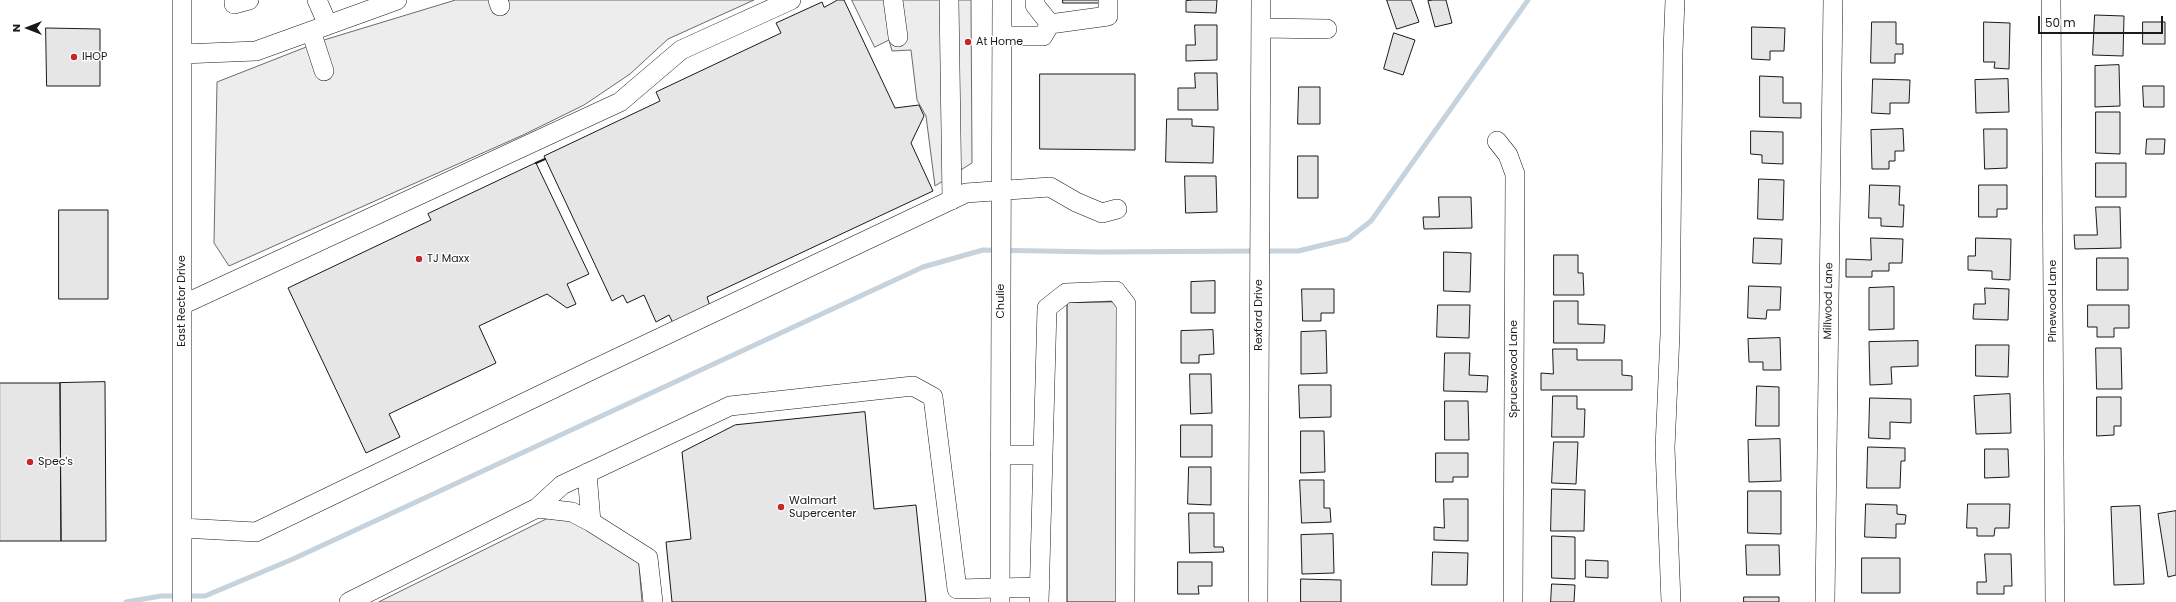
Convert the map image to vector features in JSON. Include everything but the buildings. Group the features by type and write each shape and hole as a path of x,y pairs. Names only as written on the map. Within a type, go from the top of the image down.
{"street":[{"name":"East Rector Drive","path":"182,0 182,602"},
{"path":"234,0 234,4 249,0"},
{"path":"317,0 324,71"},
{"path":"182,54 256,51 397,0"},
{"path":"182,305 620,102 681,50 791,0"},
{"path":"894,0 898,37"},
{"path":"949,0 952,200"},
{"name":"Chulie","path":"1000,594 1002,0"},
{"path":"1035,0 1035,5 1050,24"},
{"path":"1050,24 1108,16 1108,0"},
{"name":"Rexford Drive","path":"1258,602 1261,0"},
{"path":"1671,602 1666,448 1670,334 1673,51 1676,0"},
{"name":"Millwood Lane","path":"1824,602 1833,0"},
{"name":"Pinewood Lane","path":"2051,0 2055,602"},
{"path":"1002,36 1043,36 1050,24"},
{"path":"1260,28 1327,29"},
{"name":"Sprucewood Lane","path":"1497,141 1508,155 1515,174 1513,602"},
{"path":"182,528 256,532 592,370 966,193 1001,189 1050,187 1076,202 1102,212 1116,209"},
{"path":"349,602 537,508 562,485 730,406 913,386 933,397 957,596 1040,594 1047,308 1066,293 1116,291 1126,304 1125,602"},
{"path":"1000,455 1043,455"},
{"path":"587,473 591,522"},
{"path":"537,508 572,512 591,522 648,558 652,602"}],"shaded area":[{"path":"456,0 754,0 668,39 630,74 584,105 523,135 229,266 214,243 217,82 324,40"},
{"path":"852,0 971,0 972,163 935,186 926,116 917,100 911,50 892,51 889,40 875,47"},
{"path":"565,510 637,541 642,602 379,602"}],"waterway":[{"path":"1264,251 1298,251 1348,239 1371,221 1528,0"},
{"path":"186,596 205,596 293,559 923,267 983,250 1100,252 1256,251"},
{"path":"126,602 161,596 178,596"}],"wall":[{"path":"536,163 545,159"}],"place":[{"name":"At Home","path":"968,42"},
{"name":"IHOP","path":"74,57"},
{"name":"TJ Maxx","path":"419,259"},
{"name":"Spec's","path":"30,462"},
{"name":"Walmart Supercenter","path":"781,507"}]}
